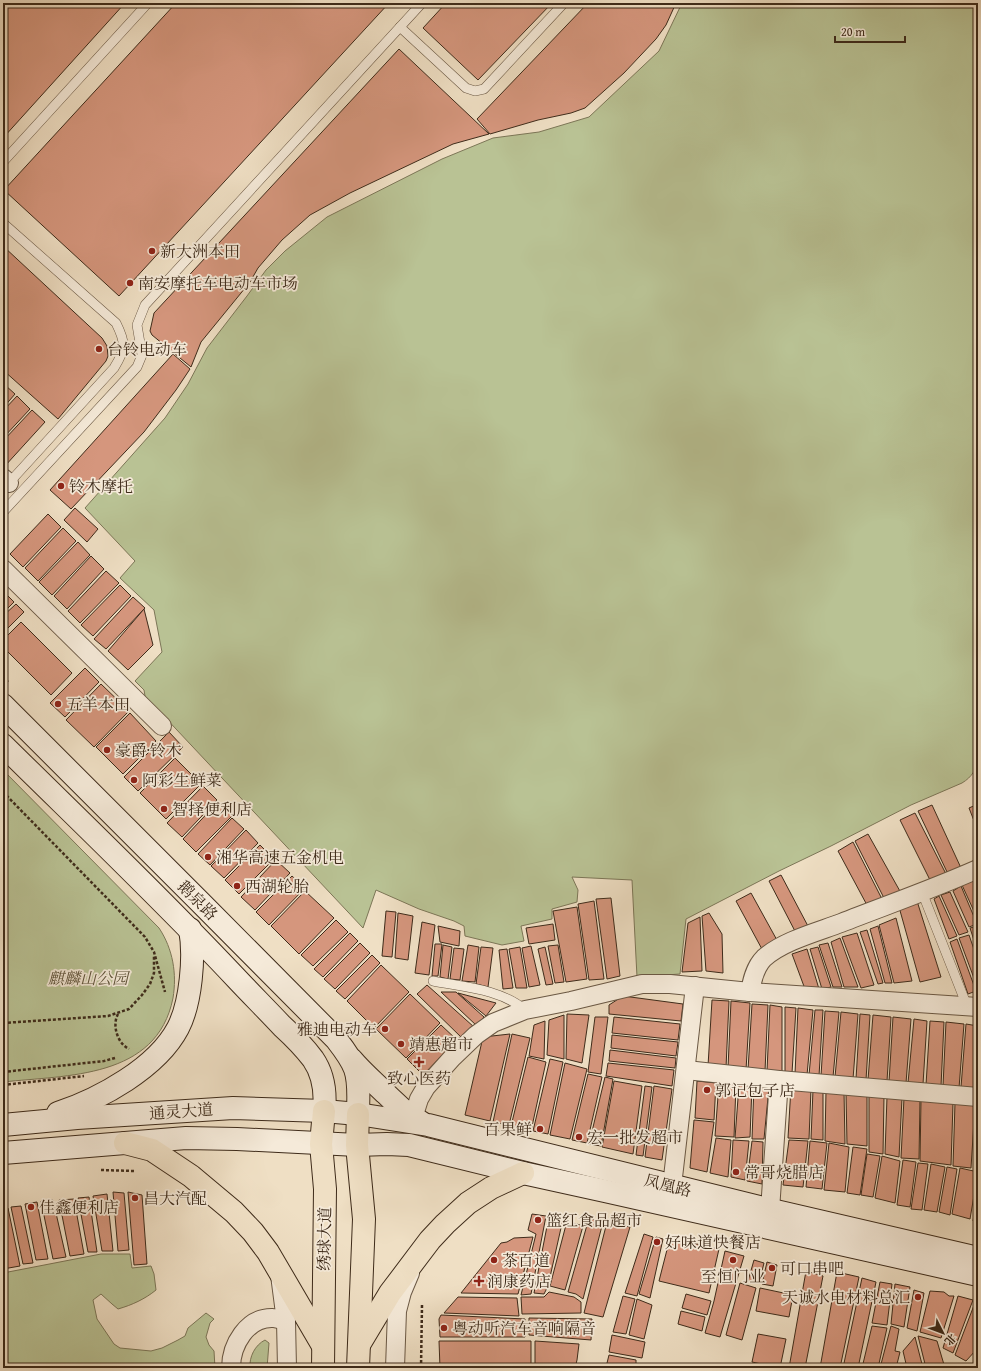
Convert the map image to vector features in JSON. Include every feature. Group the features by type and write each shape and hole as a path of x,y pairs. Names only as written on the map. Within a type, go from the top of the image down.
{"main road":[{"name":"鹅泉路","path":"3,705 336,1039 355,1068 357,1080 358,1114"},
{"name":"鹅泉路","path":"3,745 190,929 314,1059 321,1073 325,1088 326,1098 324,1110"},
{"path":"25,1123 69,1109 111,1090 142,1068 158,1054 178,1028 189,992 192,956 190,929"},
{"path":"345,1051 368,1077 420,1122"},
{"name":"通灵大道","path":"3,1125 77,1118 233,1108 324,1110 358,1114"},
{"name":"绣球大道","path":"323,1368 325,1196 321,1144 324,1110"},
{"path":"358,1114 357,1145 364,1219 358,1368"},
{"name":"凤凰路","path":"358,1114 420,1122 770,1210 978,1258"},
{"name":"通灵大道","path":"3,1153 193,1138 357,1145"},
{"path":"125,1143 152,1150 191,1176 212,1192 234,1212 253,1232 268,1252 323,1346"},
{"name":"凤凰路","path":"357,1145 409,1145 523,1174 628,1196 978,1275"},
{"path":"358,1346 390,1293 415,1262 430,1240 442,1227 468,1203 491,1188 523,1174"}],"street":[{"path":"3,569 162,726"},
{"path":"750,992 758,965 763,959 774,951 813,933 978,869"},
{"path":"420,1122 419,1099 426,1087 452,1058 476,1035 493,1023 525,1010 642,984 670,984 750,992 972,1007"},
{"path":"672,1186 695,986"},
{"path":"686,1070 779,1080 978,1097"},
{"path":"770,1210 779,1080"},
{"path":"395,1368 397,1311 402,1292 415,1262"},
{"path":"280,1274 286,1321 287,1368"},
{"path":"231,1368 231,1358 235,1346 243,1331 252,1324 264,1319 274,1318 286,1321"}],"lane":[{"path":"3,162 148,3"},
{"path":"3,512 137,367 142,355 137,325 145,305 422,3"},
{"path":"400,27 466,88 475,91 484,89 564,3"},
{"path":"3,223 116,323 121,333 123,344 122,355 114,368 5,483"},
{"path":"922,892 972,1007"},
{"path":"433,981 498,995 517,1003 525,1010"}],"path":[{"path":"3,792 145,937 154,952 165,994"},
{"path":"3,1022 108,1016 129,1009 136,1003 150,984 154,973 154,952"},
{"path":"118,1013 115,1025 118,1037 125,1047 132,1051 127,1054"},
{"path":"3,1072 104,1061 121,1056"},
{"path":"3,1085 86,1076"},
{"path":"100,1170 141,1171"},
{"path":"421,1368 422,1302"}],"green space":[{"path":"682,3 978,3 978,757 975,769 969,778 962,783 911,805 686,919 680,974 637,977 632,880 572,877 578,890 577,902 552,909 552,919 521,926 524,941 502,945 465,936 464,926 419,909 376,890 363,928 145,696 144,690 135,681 162,652 154,610 120,578 135,561 85,508 165,418 188,384 207,348 266,270 285,251 327,217 442,159 493,138 539,132 589,117 659,51"},
{"name":"麒麟山公园","path":"3,770 159,928 168,944 173,962 174,989 173,998 164,1025 149,1044 129,1058 106,1068 81,1074 3,1082"},
{"path":"101,1254 130,1254 132,1268 151,1266 154,1274 156,1290 133,1304 118,1309 101,1294 93,1300 97,1319 114,1344 120,1348 151,1351 162,1348 185,1336 188,1328 206,1313 214,1319 210,1323 206,1337 209,1345 214,1351 215,1368 3,1368 3,1273"},
{"path":"265,1340 269,1343 267,1368 250,1368 253,1352 261,1342"}],"building":[{"path":"6,3 125,3 3,138 3,9"},
{"path":"176,3 389,3 119,296 4,190"},
{"path":"446,3 552,3 478,80 423,28"},
{"path":"588,3 676,3 666,25 656,39 624,73 585,108 490,134 477,119"},
{"path":"399,49 489,134 453,144 350,193 310,215 282,240 258,268 250,282 201,342 191,367 152,335 150,331 154,313"},
{"path":"3,246 102,338 107,346 108,356 106,361 58,419 3,370"},
{"path":"173,354 190,369 144,432 71,509 50,490"},
{"path":"5,385 15,394 3,408 3,387"},
{"path":"17,396 30,409 3,438 3,411"},
{"path":"32,410 45,422 4,467 3,441"},
{"path":"75,508 98,529 87,542 64,520"},
{"path":"48,514 61,527 23,567 10,554"},
{"path":"63,528 76,541 38,581 25,568"},
{"path":"78,542 90,555 52,595 39,582"},
{"path":"91,556 104,569 67,609 54,596"},
{"path":"106,571 119,583 80,623 68,611"},
{"path":"120,585 131,596 93,636 81,625"},
{"path":"4,592 14,602 3,613 3,594"},
{"path":"133,597 145,608 106,649 94,639"},
{"path":"16,604 24,612 3,633 3,616"},
{"path":"144,609 153,645 128,670 108,651"},
{"path":"21,622 72,673 51,695 3,647 3,640"},
{"path":"85,668 99,682 65,717 50,703"},
{"path":"101,684 129,711 94,747 66,720"},
{"path":"130,713 156,741 123,774 96,747"},
{"path":"169,732 183,747 138,791 124,777"},
{"path":"175,758 201,784 166,819 140,793"},
{"path":"203,786 217,800 182,837 167,823"},
{"path":"218,802 232,816 196,852 183,839"},
{"path":"978,804 978,831 969,808"},
{"path":"932,805 961,868 948,874 918,811"},
{"path":"915,813 946,874 931,882 900,820"},
{"path":"232,818 244,829 210,865 198,854"},
{"path":"246,830 258,843 224,878 211,866"},
{"path":"868,834 901,893 885,900 855,841"},
{"path":"853,842 883,901 868,907 838,851"},
{"path":"260,845 274,859 239,894 225,880"},
{"path":"276,860 290,873 255,910 241,897"},
{"path":"781,875 809,928 797,935 769,881"},
{"path":"292,876 305,888 269,925 256,912"},
{"path":"974,878 978,887 978,920 962,885"},
{"path":"961,886 977,924 969,927 953,891"},
{"path":"305,891 334,918 299,954 271,926"},
{"path":"950,892 968,932 959,935 941,895"},
{"path":"751,893 778,942 763,951 736,901"},
{"path":"939,896 957,936 949,939 934,899"},
{"path":"611,898 620,976 607,979 596,899"},
{"path":"594,901 604,979 589,980 578,904"},
{"path":"917,901 941,977 920,982 899,907"},
{"path":"577,907 587,979 566,982 553,911"},
{"path":"386,911 396,912 392,957 382,956"},
{"path":"398,913 413,916 408,960 395,958"},
{"path":"709,913 722,934 723,973 706,971 702,916"},
{"path":"700,917 702,971 682,972 688,923"},
{"path":"896,918 912,981 894,983 879,925"},
{"path":"336,920 348,932 313,966 301,955"},
{"path":"422,922 435,925 429,975 415,973"},
{"path":"553,924 555,940 529,944 526,928"},
{"path":"438,926 460,931 459,946 440,942"},
{"path":"878,926 892,983 885,983 870,929"},
{"path":"978,926 978,953 970,928"},
{"path":"867,930 883,983 878,984 860,932"},
{"path":"350,933 358,941 323,977 314,969"},
{"path":"857,933 874,985 861,988 842,937"},
{"path":"969,935 978,961 978,989 959,938"},
{"path":"840,938 858,987 844,987 831,942"},
{"path":"957,939 976,991 968,994 950,942"},
{"path":"360,943 370,953 335,989 324,979"},
{"path":"828,943 842,987 833,987 819,945"},
{"path":"435,944 442,944 438,976 432,976"},
{"path":"443,945 452,947 448,979 440,977"},
{"path":"468,945 479,947 475,982 462,981"},
{"path":"558,945 564,982 555,983 548,946"},
{"path":"531,946 540,985 529,987 522,948"},
{"path":"481,947 493,948 488,987 476,984"},
{"path":"520,947 527,988 516,988 509,949"},
{"path":"545,947 553,984 546,985 538,949"},
{"path":"818,947 831,987 822,989 810,949"},
{"path":"454,948 464,949 460,980 450,979"},
{"path":"507,949 513,988 503,989 499,950"},
{"path":"807,949 819,989 805,989 792,954"},
{"path":"372,955 380,963 345,999 336,991"},
{"path":"381,965 409,992 374,1028 347,1001"},
{"path":"427,985 474,1027 463,1039 417,994"},
{"path":"441,992 456,992 484,1017 477,1026"},
{"path":"458,993 496,1003 486,1016"},
{"path":"410,994 440,1023 406,1058 376,1029"},
{"path":"623,996 683,1004 681,1021 609,1014 609,1005"},
{"path":"712,1000 729,1001 726,1068 708,1066"},
{"path":"731,1001 750,1003 746,1070 728,1068"},
{"path":"752,1004 768,1005 765,1071 748,1070"},
{"path":"770,1005 782,1007 782,1072 767,1071"},
{"path":"785,1007 796,1008 792,1073 785,1073"},
{"path":"798,1008 813,1010 807,1075 795,1074"},
{"path":"815,1010 823,1010 819,1076 809,1075"},
{"path":"825,1011 839,1012 833,1077 821,1076"},
{"path":"841,1012 858,1014 853,1079 835,1077"},
{"path":"567,1014 589,1015 582,1063 566,1059"},
{"path":"860,1014 870,1015 866,1080 856,1079"},
{"path":"564,1015 564,1059 547,1055 549,1020"},
{"path":"873,1015 891,1017 887,1081 868,1080"},
{"path":"595,1017 608,1017 601,1074 588,1072"},
{"path":"614,1017 680,1024 678,1040 612,1033"},
{"path":"893,1017 911,1019 906,1083 889,1082"},
{"path":"914,1019 927,1021 923,1084 908,1083"},
{"path":"545,1021 544,1059 529,1056 534,1025"},
{"path":"930,1021 944,1022 941,1086 926,1085"},
{"path":"946,1022 964,1024 959,1088 943,1086"},
{"path":"966,1024 978,1026 974,1089 961,1087"},
{"path":"441,1025 457,1040 423,1075 407,1059"},
{"path":"510,1034 490,1121 465,1115 483,1037"},
{"path":"512,1034 530,1038 509,1125 493,1122"},
{"path":"612,1035 678,1042 676,1056 611,1048"},
{"path":"610,1050 676,1058 675,1068 609,1061"},
{"path":"528,1057 546,1062 531,1131 511,1126"},
{"path":"550,1059 563,1062 548,1134 533,1131"},
{"path":"565,1063 587,1069 570,1139 550,1135"},
{"path":"608,1063 674,1070 672,1086 606,1076"},
{"path":"588,1074 602,1077 587,1143 572,1140"},
{"path":"605,1077 613,1079 601,1146 589,1144"},
{"path":"614,1081 642,1086 633,1154 602,1147"},
{"path":"697,1081 716,1083 714,1120 695,1118"},
{"path":"719,1083 736,1085 734,1137 715,1136"},
{"path":"739,1085 752,1086 750,1137 735,1138"},
{"path":"754,1085 769,1087 764,1139 752,1139"},
{"path":"645,1086 652,1087 643,1156 636,1155"},
{"path":"654,1086 672,1089 662,1160 645,1157"},
{"path":"791,1087 811,1089 809,1139 788,1138"},
{"path":"813,1090 823,1091 823,1140 811,1139"},
{"path":"826,1091 844,1092 845,1144 825,1141"},
{"path":"846,1093 867,1095 867,1146 847,1144"},
{"path":"869,1095 884,1096 883,1154 869,1152"},
{"path":"887,1097 902,1098 899,1157 885,1154"},
{"path":"904,1098 920,1099 919,1159 901,1158"},
{"path":"921,1100 953,1103 951,1165 920,1161"},
{"path":"955,1103 975,1105 971,1168 953,1166"},
{"path":"977,1105 978,1169 974,1169"},
{"path":"694,1120 714,1122 707,1172 690,1168"},
{"path":"716,1138 731,1140 728,1177 710,1173"},
{"path":"733,1140 749,1141 745,1180 731,1177"},
{"path":"789,1140 808,1141 803,1187 783,1185"},
{"path":"752,1141 763,1142 762,1184 747,1181"},
{"path":"810,1141 827,1143 822,1189 806,1187"},
{"path":"829,1143 849,1147 845,1192 824,1190"},
{"path":"853,1147 867,1149 860,1195 847,1193"},
{"path":"867,1154 880,1156 873,1197 861,1195"},
{"path":"882,1156 900,1161 895,1203 875,1198"},
{"path":"903,1160 916,1162 910,1207 897,1205"},
{"path":"918,1163 928,1164 922,1210 911,1209"},
{"path":"931,1164 945,1167 937,1212 924,1210"},
{"path":"947,1167 957,1169 950,1215 939,1212"},
{"path":"960,1168 978,1172 970,1219 952,1214"},
{"path":"978,1189 978,1222 973,1221"},
{"path":"113,1192 124,1193 129,1250 118,1251"},
{"path":"128,1192 142,1195 147,1264 134,1265"},
{"path":"107,1194 113,1251 102,1251 93,1196"},
{"path":"89,1197 97,1252 88,1252 78,1198"},
{"path":"74,1199 84,1254 70,1256 59,1200"},
{"path":"53,1200 66,1257 53,1259 41,1201"},
{"path":"37,1202 48,1259 36,1260 25,1204"},
{"path":"21,1206 33,1263 23,1264 11,1207"},
{"path":"3,1208 8,1208 20,1266 3,1269"},
{"path":"532,1214 546,1216 531,1294 521,1295 536,1234 528,1230"},
{"path":"549,1216 563,1219 548,1286 544,1294 534,1293"},
{"path":"589,1218 603,1222 583,1299 576,1294 568,1292"},
{"path":"567,1221 583,1226 565,1290 550,1286"},
{"path":"607,1222 630,1227 603,1317 584,1313"},
{"path":"644,1234 653,1237 637,1296 625,1293"},
{"path":"533,1237 518,1294 461,1293 501,1243 507,1242 514,1238"},
{"path":"656,1237 663,1239 650,1298 639,1294"},
{"path":"670,1238 719,1249 709,1293 659,1281"},
{"path":"725,1251 744,1256 720,1337 705,1333"},
{"path":"754,1260 764,1263 759,1283 748,1281"},
{"path":"767,1262 777,1265 773,1286 762,1284"},
{"path":"806,1271 823,1276 805,1368 789,1368"},
{"path":"837,1272 859,1277 840,1368 820,1368"},
{"path":"862,1278 876,1282 858,1368 843,1368"},
{"path":"880,1282 892,1284 887,1325 872,1323"},
{"path":"740,1283 756,1288 742,1340 726,1335"},
{"path":"895,1284 910,1287 904,1327 891,1324"},
{"path":"760,1288 793,1295 789,1317 756,1311"},
{"path":"914,1290 924,1293 917,1331 907,1328"},
{"path":"930,1291 944,1292 949,1296 954,1296 941,1338 920,1332"},
{"path":"549,1292 574,1297 581,1302 581,1313 522,1314 521,1297 544,1297"},
{"path":"686,1294 711,1301 707,1315 682,1308"},
{"path":"623,1296 635,1299 626,1334 613,1332"},
{"path":"958,1296 973,1300 953,1353 943,1348"},
{"path":"458,1297 517,1298 519,1316 444,1313"},
{"path":"637,1299 652,1305 644,1339 629,1335"},
{"path":"976,1300 978,1301 978,1351 976,1350 966,1361 955,1355"},
{"path":"681,1311 705,1317 702,1331 678,1324"},
{"path":"441,1315 525,1319 525,1337 440,1337 439,1319"},
{"path":"529,1318 592,1319 591,1340 529,1335"},
{"path":"872,1326 887,1328 878,1368 862,1368"},
{"path":"891,1326 899,1329 895,1351 900,1352 896,1368 880,1368"},
{"path":"758,1334 786,1339 780,1368 752,1362"},
{"path":"612,1335 645,1342 642,1358 609,1352"},
{"path":"918,1336 937,1341 945,1368 926,1368"},
{"path":"915,1337 923,1368 907,1368 903,1351"},
{"path":"439,1341 531,1341 531,1368 440,1368"},
{"path":"535,1341 579,1344 575,1368 535,1368"},
{"path":"609,1355 636,1360 636,1368 606,1367"},
{"path":"978,1358 978,1368 971,1368 975,1359"}],"place":[{"name":"新大洲本田","path":"152,251"},
{"name":"南安摩托车电动车市场","path":"130,283"},
{"name":"台铃电动车","path":"99,349"},
{"name":"铃木摩托","path":"61,486"},
{"name":"五羊本田","path":"58,704"},
{"name":"豪爵·铃木","path":"107,750"},
{"name":"阿彩生鲜菜","path":"134,780"},
{"name":"智择便利店","path":"164,809"},
{"name":"湘华高速五金机电","path":"208,857"},
{"name":"西湖轮胎","path":"237,886"},
{"name":"雅迪电动车","path":"385,1029"},
{"name":"靖惠超市","path":"401,1044"},
{"name":"致心医药","path":"419,1062"},
{"name":"郭记包子店","path":"707,1090"},
{"name":"百果鲜","path":"540,1129"},
{"name":"宏一批发超市","path":"579,1137"},
{"name":"常哥烧腊店","path":"736,1172"},
{"name":"昌大汽配","path":"135,1198"},
{"name":"佳鑫便利店","path":"31,1207"},
{"name":"篮红食品超市","path":"538,1220"},
{"name":"好味道快餐店","path":"657,1242"},
{"name":"茶百道","path":"494,1260"},
{"name":"至恒门业","path":"733,1260"},
{"name":"可口串吧","path":"772,1268"},
{"name":"润康药店","path":"479,1281"},
{"name":"天诚水电材料总汇","path":"918,1297"},
{"name":"粤动听汽车音响隔音","path":"444,1328"}]}
